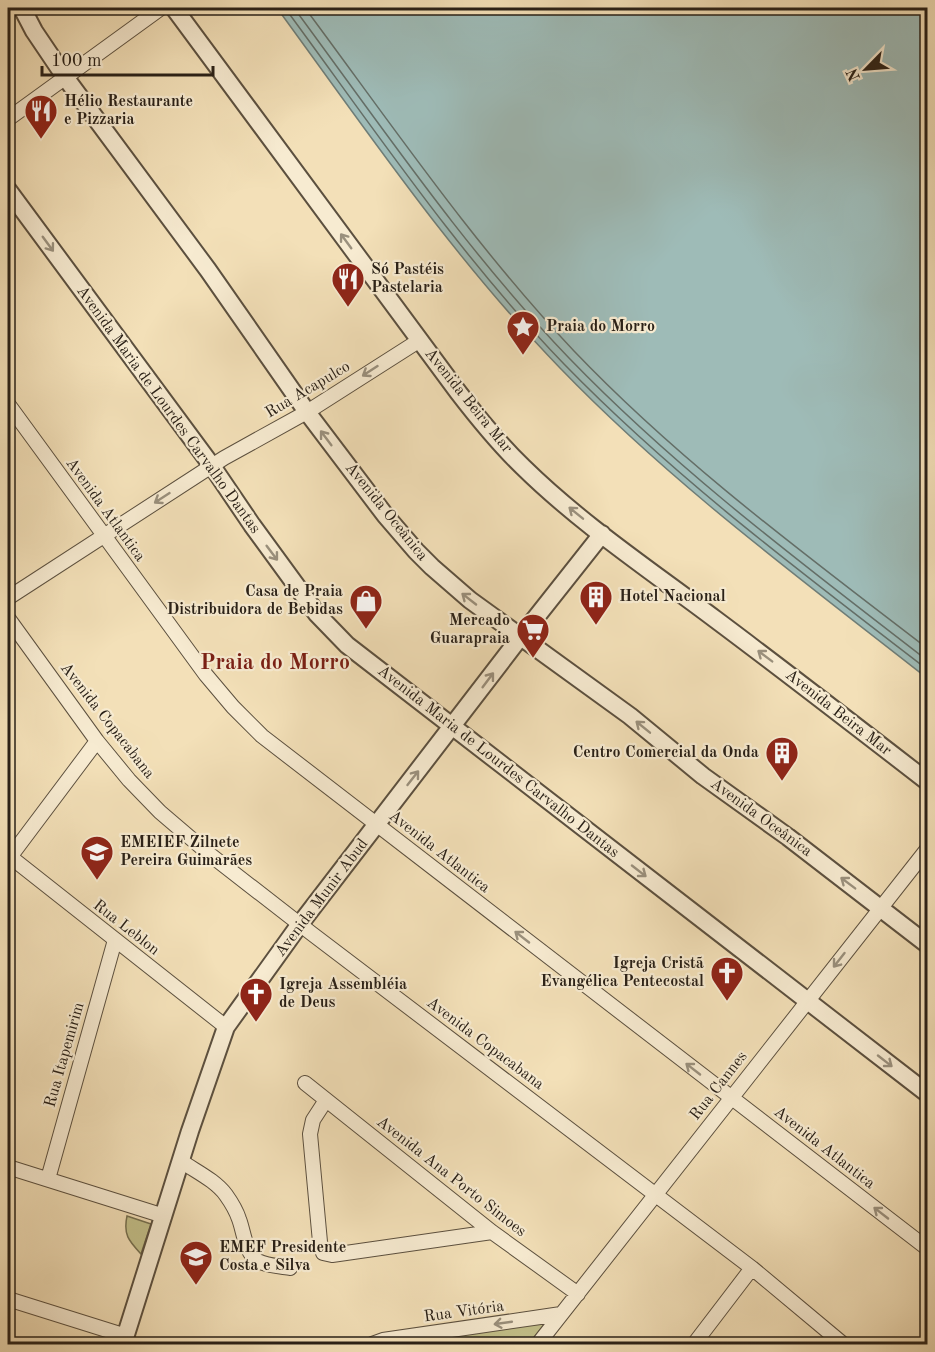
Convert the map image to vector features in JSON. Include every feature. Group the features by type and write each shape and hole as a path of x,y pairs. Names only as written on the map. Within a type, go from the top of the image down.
{"street":[{"name":"Avenida Oceânica","path":"22,8 34,31 65,77 208,270 307,412 385,515 416,551 470,600 630,716 703,776 788,837 927,945"},
{"path":"8,119 161,8"},
{"name":"Avenida Beira Mar","path":"174,8 458,392 489,432 522,467 555,497 602,534 776,664 927,782"},
{"name":"Avenida Maria de Lourdes Carvalho Dantas","path":"8,190 212,466 317,614 347,645 927,1094"},
{"name":"Rua Acapulco","path":"8,598 212,466 307,412 420,340"},
{"name":"Avenida Atlantica","path":"8,404 206,675 262,736 927,1249"},
{"name":"Avenida Munir Abud","path":"124,1340 226,1027 300,924 602,534"},
{"name":"Avenida Copacabana","path":"8,618 97,741 129,780 160,812 208,853 300,924 656,1194 843,1344"},
{"path":"8,859 97,741"},
{"name":"Rua Cannes","path":"538,1344 927,848"},
{"name":"Rua Leblon","path":"8,859 226,1027"},
{"name":"Rua Itapemirim","path":"48,1179 115,940"},
{"name":"Avenida Ana Porto Simoes","path":"305,1083 492,1232 578,1294"},
{"path":"326,1100 313,1120 310,1134 323,1253 332,1255 492,1232"},
{"path":"181,1161 224,1192 239,1217 251,1254 257,1260 290,1268"},
{"path":"8,1167 164,1216"},
{"path":"693,1344 752,1269"},
{"path":"8,1299 124,1340"},
{"name":"Rua Vitória","path":"372,1344 382,1340 561,1314"}],"shaded area":[{"path":"127,1216 151,1224 141,1254 128,1237"},
{"path":"546,1322 529,1344 397,1344"}],"water":[{"path":"277,8 927,8 927,678 692,491 603,411 560,368 483,283 447,238"}],"place":[{"name":"Hélio Restaurante e Pizzaria","path":"41,140"},
{"name":"Só Pastéis Pastelaria","path":"348,308"},
{"name":"Praia do Morro","path":"523,356"},
{"name":"Hotel Nacional","path":"596,626"},
{"name":"Casa de Praia Distribuidora de Bebidas","path":"366,630"},
{"name":"Mercado Guarapraia","path":"533,659"},
{"name":"Centro Comercial da Onda","path":"782,782"},
{"name":"EMEIEF Zilnete Pereira Guimarães","path":"97,881"},
{"name":"Igreja Cristã Evangélica Pentecostal","path":"727,1002"},
{"name":"Igreja Assembléia de Deus","path":"256,1023"},
{"name":"EMEF Presidente Costa e Silva","path":"196,1286"}],"district":[{"name":"Praia do Morro","path":"275,663"}]}
